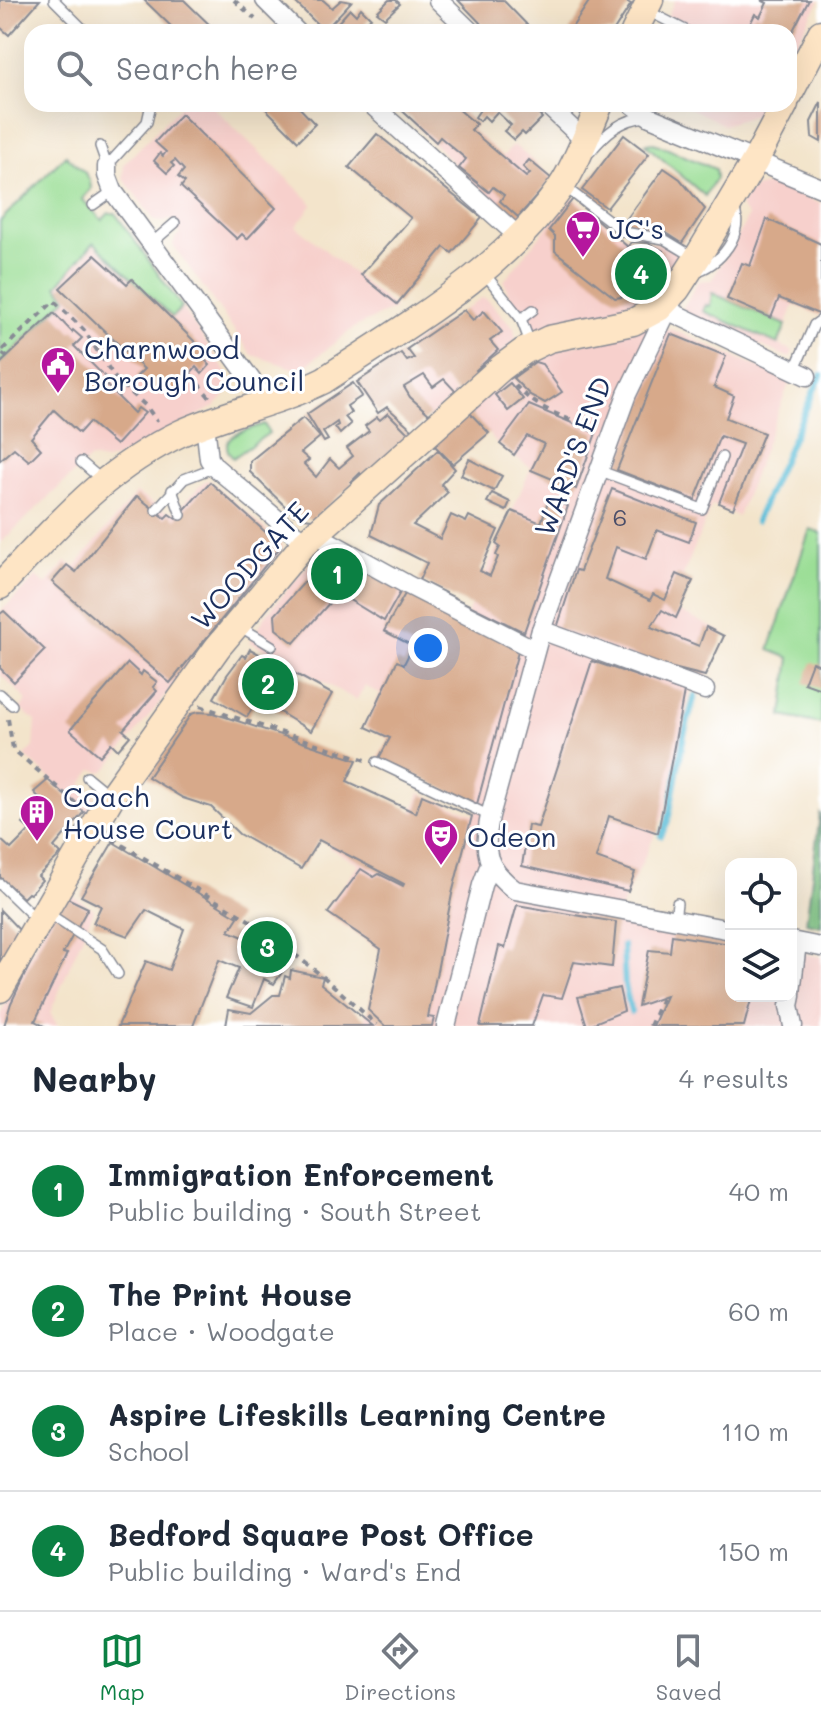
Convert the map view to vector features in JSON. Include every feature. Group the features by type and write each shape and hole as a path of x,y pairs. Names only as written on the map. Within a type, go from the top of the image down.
{"main road":[{"path":"797,80 821,33"},
{"path":"0,586 90,492 135,457 194,428 300,392 324,380 483,271 519,237 562,185 596,112"},
{"name":"WARD'S END","path":"677,289 755,161 781,112"},
{"name":"WOODGATE","path":"0,989 94,826 178,699 192,667 236,625 310,538 501,368 532,346 566,342 633,322 677,289"}],"street":[{"path":"265,0 289,24"},
{"path":"438,0 463,24"},
{"path":"380,112 519,237"},
{"path":"554,112 584,140"},
{"path":"643,112 821,188"},
{"path":"107,166 113,191 268,403"},
{"path":"677,289 801,374"},
{"name":"WARD'S END","path":"490,864 485,839 490,816 541,630 627,394 677,289"},
{"path":"194,428 215,467 310,538 535,650"},
{"path":"541,630 705,690"},
{"path":"490,864 499,878 515,890 676,912 725,928"},
{"path":"446,1026 490,864"},
{"path":"797,943 821,947"},
{"path":"791,1002 793,1026"}],"lane":[{"path":"54,0 78,24"},
{"path":"643,14 669,24"},
{"path":"100,146 107,166 147,122 149,112"},
{"path":"650,117 631,118 609,131 562,185 624,232 664,239 677,289"},
{"path":"93,205 113,191"},
{"path":"153,242 175,223"},
{"path":"483,271 521,319 532,346"},
{"path":"521,319 533,310"},
{"path":"801,374 814,325 821,320"},
{"path":"598,470 702,509 722,457"},
{"path":"81,462 103,482"},
{"path":"156,510 172,490 196,472 215,467"},
{"path":"172,490 181,515"},
{"path":"236,625 272,646"},
{"path":"377,762 490,816"},
{"path":"87,777 118,793"},
{"path":"0,884 42,917 102,949 118,974"}],"path":[{"path":"7,357 0,352 54,301 84,330 106,367 146,406 166,434 194,428"},
{"path":"78,335 84,330"},
{"path":"501,368 522,394 552,412 611,435"},
{"path":"178,699 344,755 377,762"},
{"path":"4,701 13,749 94,826 257,925 326,979 377,1025"},
{"path":"650,1026 662,998"}],"shaded area":[{"path":"675,0 820,0 797,42 797,24 664,24"},
{"path":"174,112 218,112 313,204 296,226 395,308 355,327 300,370 252,355 173,245 181,233 171,219 155,221 123,178 124,164"},
{"path":"420,112 463,112 476,124 472,130 503,156 514,145 553,178 518,218 472,183 412,121"},
{"path":"698,112 759,112 758,114 724,125"},
{"path":"769,185 782,187 821,204 821,316 794,305 779,345 793,351 790,358 687,314 683,308 698,281 712,280 738,236 748,216 740,206 749,192"},
{"path":"572,196 617,232 629,238 667,245 681,253 641,312 531,333 531,325 509,296 504,281"},
{"path":"48,235 80,262 94,245 173,318 183,308 227,374 228,386 224,397 214,407 117,458 105,461 90,458 0,543 0,285"},
{"path":"482,298 488,300 514,328 516,339 481,374 458,347 434,367 456,394 429,418 403,386 424,374 406,348"},
{"path":"648,326 673,330 790,381 738,516 712,505 670,607 723,633 707,677 690,693 665,813 617,916 725,938 725,1002 797,1002 797,952 821,957 821,1026 361,1026 368,1011 380,950 325,912 359,864 329,848 351,809 405,834 420,793 475,815 479,805 378,758 389,738 365,727 380,694 365,686 356,700 250,642 266,615 314,558 323,554 333,554 465,619 531,468 496,443 468,409 536,355"},
{"path":"209,480 283,548 106,770 100,772 93,769 82,784 95,798 87,812 25,756 34,747 36,721 20,709 27,700 0,674 0,612 36,577 46,585 66,562 75,567 136,493 161,509 174,513"},
{"path":"63,890 94,909 50,1013 58,1026 0,1026 0,1015"}],"green space":[{"path":"654,143 715,169 716,178 705,196 645,144"},
{"path":"66,155 90,181 91,189 82,199 102,220 109,213 115,213 182,307 172,317 94,242 57,286 67,298 0,364 0,221"},
{"path":"712,293 786,325 778,344 703,311 706,305 710,306"},
{"path":"264,424 269,433 233,458 227,444 230,439"},
{"path":"810,529 821,533 821,724 782,716 790,658 769,650"},
{"path":"821,815 821,926 806,923"}],"building":[{"path":"0,0 40,0 9,35 0,27"},
{"path":"144,0 184,0 209,24 169,24"},
{"path":"293,0 323,0 332,8 341,0 351,2 331,24 317,24"},
{"path":"389,0 400,4 385,18 377,12"},
{"path":"458,0 503,0 526,24 481,24"},
{"path":"590,0 624,0 631,4 618,24 574,24"},
{"path":"761,0 809,0 796,24 750,24 755,14 760,17 767,3"},
{"path":"361,8 371,18 366,24 337,24 350,9 356,15"},
{"path":"821,102 821,142 812,137 811,122"},
{"path":"269,112 304,112 315,124 298,141"},
{"path":"404,112 462,112 476,124 471,130 526,177 530,174 523,167 529,160 552,179 518,217 500,201 504,195 493,187 489,192 459,168 466,159 440,137 436,142"},
{"path":"478,112 497,112 489,121 484,116 480,121 475,117"},
{"path":"497,112 536,112 542,118 525,135 522,132 514,140 504,131 511,125"},
{"path":"181,114 276,208 247,239 242,234 237,239 181,187 185,182 178,177 184,170 175,160 167,173 154,161 160,153 163,156 166,152 155,142"},
{"path":"377,134 482,218 452,253 444,247 397,304 361,275 411,218 349,167"},
{"path":"624,135 649,154 607,208 582,190"},
{"path":"664,168 680,179 705,209 682,243 654,225 645,230 634,230 623,224"},
{"path":"573,199 628,247 632,242 648,243 663,251 636,295 615,298 555,251 555,236 549,230"},
{"path":"767,219 821,244 821,315 779,298 771,318 727,299 742,263 750,266"},
{"path":"95,255 127,284 132,279 205,352 201,356 210,365 202,374 196,367 183,381 190,387 178,397 171,389 167,392 160,385 154,391 137,376 144,369 60,288"},
{"path":"464,310 473,320 484,311 502,332 490,341 498,350 476,370 480,374 457,393 444,379 433,387 424,375 404,387 410,397 430,415 413,430 387,407 378,413 357,382 401,353 407,361 414,358 407,349"},
{"name":"Charnwood Borough Council","path":"54,313 82,338 74,346 107,379 104,383 134,413 138,408 145,413 116,445 89,422 79,433 54,410 31,438 41,449 29,461 14,448 0,460 0,364"},
{"path":"671,334 726,356 714,387 734,396 726,418 764,433 733,509 719,503 742,444 720,436 695,500 617,470"},
{"path":"535,362 542,364 562,392 545,403 530,395 513,378"},
{"path":"353,383 362,396 347,406 351,413 345,417 351,424 340,434 335,427 337,422 323,432 328,440 324,442 307,414"},
{"path":"510,383 523,399 508,411 495,395"},
{"path":"529,405 596,433 576,489 531,470 544,444 527,436 514,455 500,444"},
{"path":"469,412 489,433 453,464 433,444"},
{"path":"388,413 409,434 363,477 360,473 351,482 353,484 312,519 304,518 297,512 294,515 250,472 250,461 303,418 320,437 301,453 309,460 304,464 316,477 330,459 339,468 353,456 347,448 369,431 365,426"},
{"path":"438,450 455,469 441,484 448,492 413,525 440,539 451,515 466,522 469,516 498,530 480,571 490,576 500,547 496,544 512,511 541,523 549,499 568,506 524,632 419,580 427,563 371,535 379,505"},
{"path":"469,459 502,476 494,491 461,475"},
{"path":"210,482 281,546 170,683 52,582 67,565 76,572 137,496 165,518 169,514 176,519"},
{"path":"612,489 696,522 689,542 657,530 646,559 616,547 605,579 650,600 653,594 665,600 677,574 693,581 676,618 662,610 651,627 699,646 706,627 724,636 705,676 665,666 557,628 576,570 580,571"},
{"path":"492,493 510,502 506,511 487,502"},
{"path":"349,562 401,591 384,621 338,593 294,643 276,629 275,615 315,570"},
{"path":"406,592 519,648 477,804 379,758 390,738 366,727 397,661 404,664 413,646 384,631"},
{"path":"4,611 45,650 14,682 0,668 0,614"},
{"path":"250,649 332,694 311,731 261,701 258,706 255,704 247,717 214,698 227,675"},
{"path":"592,661 684,692 658,833 609,816 596,858 635,872 628,891 522,866 528,825 538,827"},
{"path":"812,662 821,665 821,689 804,683"},
{"path":"128,663 141,675 143,671 157,682 153,687 157,691 123,730 130,736 118,750 111,743 100,756 70,730"},
{"path":"213,713 357,760 347,781 416,813 422,795 472,816 452,894 428,1017 434,1018 432,1026 385,1026 368,1010 381,949 328,913 361,869 374,877 379,874 404,884 319,840 301,869 239,834 211,807 183,798 148,777 191,714"},
{"name":"Coach House Court","path":"48,780 84,812 54,847 61,854 38,876 42,880 23,898 0,877 0,839 11,849 30,830 23,824 43,802 34,792"},
{"path":"113,842 238,917 229,931 253,941 259,933 293,956 274,984 264,979 253,1007 226,998 239,968 219,960 193,1026 118,1026 146,961 169,970 184,929 146,910 128,936 93,923 101,906 81,896"},
{"path":"63,896 88,908 63,953 67,954 35,1021 44,1026 4,1026 11,1003"},
{"path":"517,905 616,922 612,967 574,962 562,998 543,995 532,1026 480,1026 499,946 505,948"},
{"path":"0,910 24,935 0,969"},
{"path":"672,935 725,943 725,1002 750,1002 744,1026 653,1026 666,996 638,1006 649,950 670,952"},
{"path":"291,970 323,977 321,984 373,1026 226,1026 229,1009 251,1013 273,995 280,995 285,976 290,978"},
{"path":"619,988 624,1011 587,1026 578,997"}],"waterway":[{"path":"756,521 821,375"},
{"path":"661,836 668,821 684,735 695,696"},
{"path":"623,946 625,986 631,1012"}],"place":[{"name":"JC's","path":"583,259"},
{"name":"Bedford Square Post Office","path":"641,274"},
{"name":"Charnwood Borough Council","path":"58,395"},
{"name":"Immigration Enforcement","path":"337,574"},
{"name":"The Print House","path":"268,684"},
{"name":"Coach House Court","path":"37,843"},
{"name":"Odeon","path":"441,867"},
{"name":"Aspire Lifeskills Learning Centre","path":"267,947"}]}
